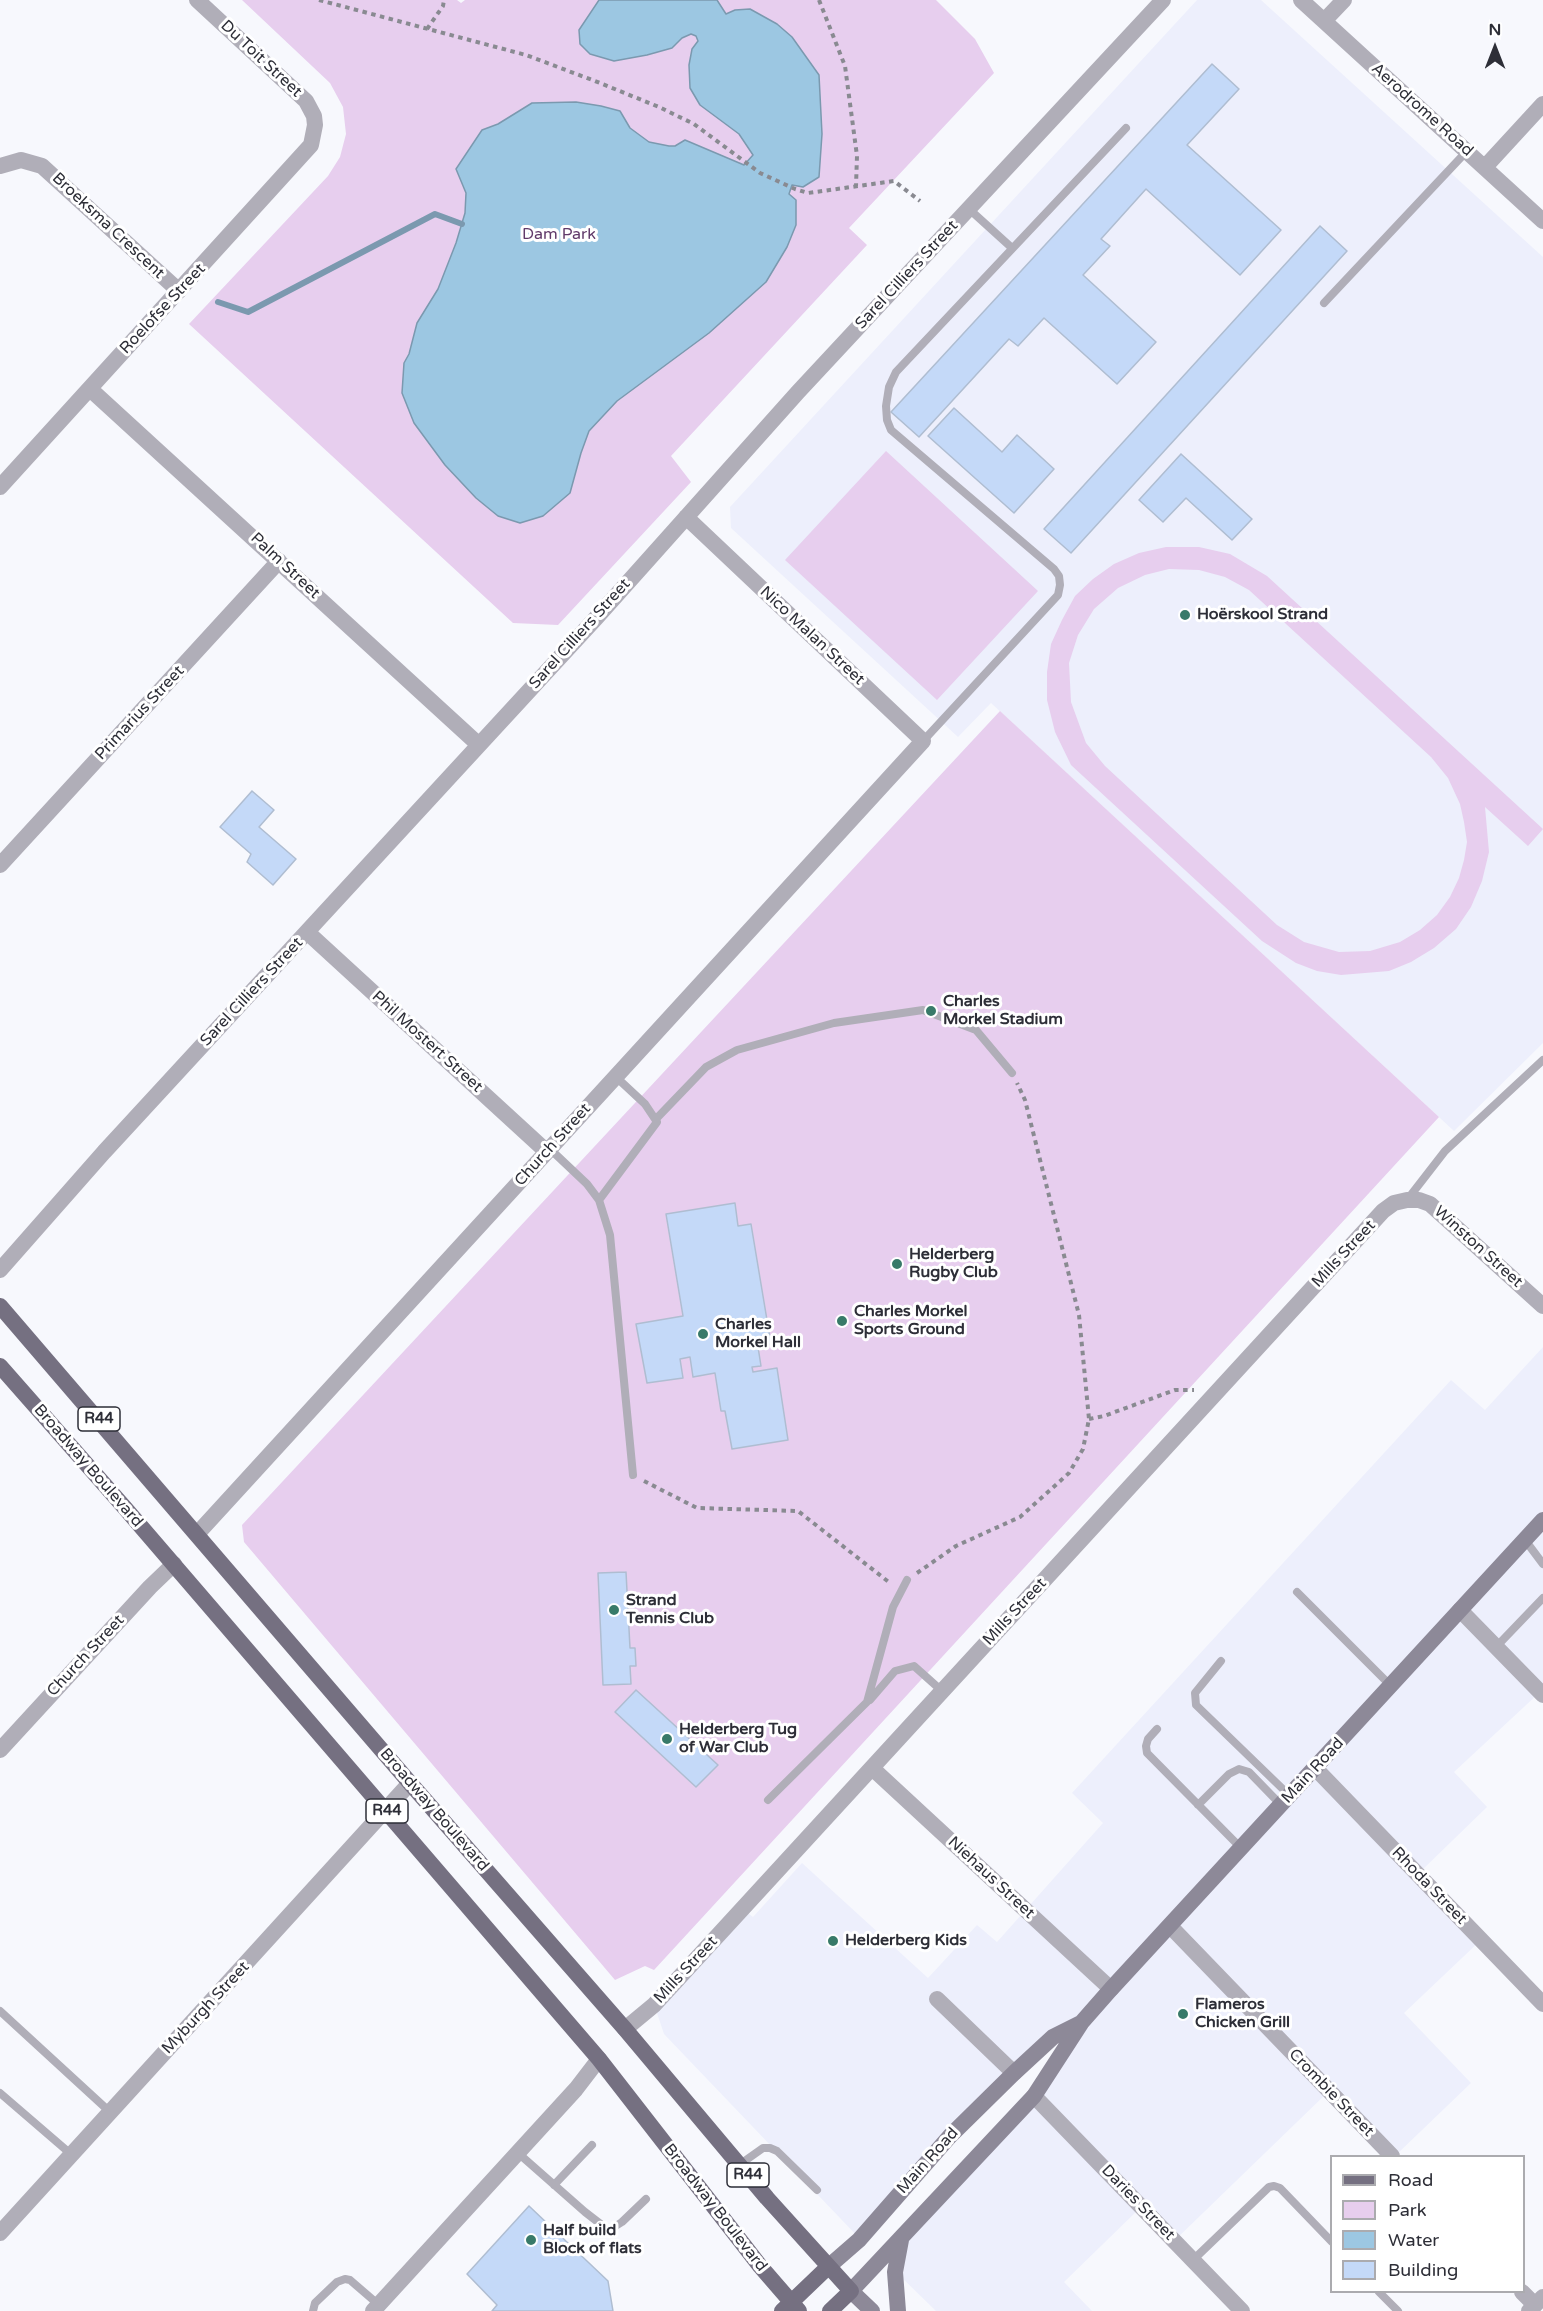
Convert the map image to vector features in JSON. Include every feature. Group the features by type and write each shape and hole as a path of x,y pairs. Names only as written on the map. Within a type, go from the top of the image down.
{"main road":[{"name":"Broadway Boulevard","path":"0,1306 625,2029 739,2165 828,2267 872,2311"},
{"name":"Broadway Boulevard","path":"0,1366 174,1564 599,2059 791,2308"},
{"name":"Main Road","path":"830,2311 901,2239 1034,2096 1082,2022 1111,1989 1543,1520"},
{"name":"Main Road","path":"791,2308 828,2267 859,2240 950,2136 1014,2073 1053,2037 1082,2022"},
{"path":"898,2311 895,2272 901,2239"}],"street":[{"name":"Du Toit Street","path":"197,0 306,101 314,116 315,125"},
{"name":"Sarel Cilliers Street","path":"0,1270 104,1152 479,745 798,392 1163,0"},
{"name":"Aerodrome Road","path":"1302,0 1543,221"},
{"path":"1324,21 1344,0"},
{"path":"1485,167 1543,104"},
{"name":"Roelofse Street","path":"0,487 305,154 311,145 315,125"},
{"name":"Broeksma Crescent","path":"0,166 21,160 42,166 179,291"},
{"name":"Palm Street","path":"90,389 479,745"},
{"name":"Nico Malan Street","path":"686,517 923,741"},
{"name":"Primarius Street","path":"0,866 279,561"},
{"name":"Church Street","path":"197,1534 923,741"},
{"name":"Phil Mostert Street","path":"307,932 548,1150"},
{"name":"Winston Street","path":"1407,1200 1419,1200 1430,1204 1543,1306"},
{"name":"Mills Street","path":"625,2029 654,2005 1383,1211 1394,1203 1407,1200"},
{"name":"Church Street","path":"0,1750 150,1587 174,1564"},
{"path":"1460,1610 1543,1695"},
{"name":"Niehaus Street","path":"872,1768 1111,1989"},
{"name":"Rhoda Street","path":"1315,1768 1543,2004"},
{"name":"Myburgh Street","path":"0,2233 410,1783"},
{"name":"Crombie Street","path":"1170,1926 1390,2155"},
{"path":"937,1999 1014,2073"},
{"path":"376,2308 576,2089 599,2059"},
{"name":"Daries Street","path":"1034,2096 1242,2311"},
{"path":"1523,2293 1536,2304"}],"lane":[{"path":"923,741 1058,595 1060,585 1059,576 1054,569 891,430 887,420 889,387 896,372 1126,128"},
{"path":"1324,303 1467,150"},
{"path":"969,208 1012,248"},
{"path":"656,1119 706,1067 737,1050 834,1023 923,1010 976,1030 1012,1073"},
{"path":"1407,1200 1445,1151 1543,1059"},
{"path":"599,1200 656,1126 656,1119 645,1104 616,1077"},
{"path":"548,1150 581,1178 599,1200 610,1235 633,1475"},
{"path":"1525,1540 1543,1564"},
{"path":"867,1702 893,1607 907,1580"},
{"path":"1297,1592 1391,1686"},
{"path":"1496,1647 1543,1598"},
{"path":"1221,1661 1195,1693 1196,1706 1286,1800"},
{"path":"768,1800 895,1671 914,1666 942,1691"},
{"path":"1157,1729 1148,1739 1146,1746 1148,1753 1242,1848"},
{"path":"1198,1805 1229,1774 1239,1769 1249,1772 1286,1800"},
{"path":"0,2011 110,2112"},
{"path":"0,2093 72,2155"},
{"path":"554,2185 592,2145"},
{"path":"739,2165 763,2148 770,2148 777,2151 817,2190"},
{"path":"518,2153 585,2212 609,2229 622,2222 645,2199"},
{"path":"1193,2259 1269,2187 1274,2186 1280,2188 1330,2240"},
{"path":"314,2311 315,2303 337,2282 345,2279 350,2280 376,2308"},
{"path":"1380,2293 1398,2311"}],"path":[{"path":"319,0 526,55 659,107 694,124 760,173 808,193 894,181 920,201"},
{"path":"427,29 443,6 444,0"},
{"path":"819,0 845,66 857,156 856,186"},
{"path":"633,1475 697,1508 798,1510 892,1585 907,1580 956,1546 1020,1518 1069,1473 1083,1449 1089,1419 1079,1315 1025,1100 1012,1073"},
{"path":"1089,1419 1104,1416 1175,1390 1196,1390 1210,1400"}],"shaded area":[{"name":"Hoërskool Strand","path":"1197,0 1261,0 1543,257 1543,1043 1454,1131 991,703 958,737 731,528 730,507"},
{"path":"1543,1347 1543,1697 1539,1693 1454,1772 1487,1807 1418,1874 1482,1939 1404,2013 1471,2083 1396,2155 1328,2092 1172,2243 1139,2209 1064,2282 1092,2311 936,2311 897,2273 903,2240 1036,2095 1082,2025 1054,2038 861,2240 664,2034 655,2007 744,1910 753,1917 802,1863 928,1978 977,1925 997,1942 1103,1823 1072,1793 1451,1380 1485,1410"}],"green space":[{"name":"Dam Park","path":"242,0 457,0 461,3 465,0 936,0 975,39 994,73 849,228 867,245 671,456 691,482 558,625 513,623 189,324 328,176 340,157 346,134 343,107 330,83"},
{"path":"886,451 1038,591 937,700 785,560"},
{"path":"1166,547 1199,547 1230,554 1267,576 1543,829 1528,846 1485,807 1489,852 1482,881 1471,907 1456,929 1434,948 1411,962 1389,971 1341,975 1317,971 1296,963 1262,941 1071,765 1055,732 1047,700 1047,672 1051,644 1075,596 1114,564 1139,553","holes":["1169,569 1199,570 1225,577 1249,590 1431,757 1448,778 1460,804 1467,842 1459,878 1450,897 1437,915 1420,930 1400,942 1370,951 1339,952 1304,942 1277,925 1105,766 1086,743 1071,702 1069,663 1078,635 1094,609 1118,588 1145,575"]},
{"name":"Charles Morkel Sports Ground","path":"1000,711 1439,1117 654,1970 645,1966 615,1980 244,1542 242,1525"}],"water":[{"path":"599,0 717,0 726,14 735,10 750,9 777,24 792,37 819,75 822,134 819,177 803,187 792,185 789,194 796,200 796,225 787,247 766,282 709,333 617,401 589,431 570,493 543,516 520,523 498,516 476,498 445,465 414,423 402,393 404,363 409,354 417,323 438,289 465,213 466,193 456,169 482,130 498,124 532,103 576,102 601,106 620,111 630,128 649,142 675,146 685,140 744,165 753,155 739,134 700,105 690,88 689,65 692,49 698,41 696,36 691,34 682,38 672,48 614,61 590,54 580,44 579,30"}],"building":[{"path":"1212,64 1239,89 1187,145 1281,230 1240,275 1146,189 1101,239 1110,246 1083,275 1156,342 1117,384 1044,318 1018,346 1009,339 919,437 891,412"},
{"path":"1320,226 1347,251 1071,553 1044,529"},
{"path":"954,408 1002,452 1017,435 1054,469 1014,513 928,436"},
{"path":"1181,454 1252,519 1232,540 1186,498 1163,522 1139,500"},
{"path":"252,791 274,810 259,827 296,859 273,885 247,862 251,854 220,827"},
{"name":"Charles Morkel Hall","path":"735,1203 738,1226 751,1224 771,1344 758,1347 761,1366 752,1367 753,1372 777,1368 788,1440 732,1449 725,1411 721,1411 715,1373 693,1377 690,1357 680,1359 683,1378 647,1383 636,1324 683,1316 666,1214"},
{"name":"Strand Tennis Club","path":"626,1572 630,1648 635,1648 636,1666 630,1666 631,1684 603,1685 598,1573"},
{"name":"Helderberg Tug of War Club","path":"636,1690 718,1765 696,1787 615,1712"},
{"name":"Half build Block of flats","path":"529,2206 608,2281 613,2311 492,2311 497,2305 467,2274"}],"waterway":[{"path":"218,302 248,312 435,214 462,224"}],"place":[{"name":"Hoërskool Strand","path":"1185,615"},
{"name":"Charles Morkel Stadium","path":"931,1011"},
{"name":"Helderberg Rugby Club","path":"897,1264"},
{"name":"Charles Morkel Sports Ground","path":"842,1321"},
{"name":"Charles Morkel Hall","path":"703,1334"},
{"name":"Strand Tennis Club","path":"614,1610"},
{"name":"Helderberg Tug of War Club","path":"667,1739"},
{"name":"Helderberg Kids","path":"833,1941"},
{"name":"Flameros Chicken Grill","path":"1183,2014"},
{"name":"Half build Block of flats","path":"531,2240"}]}
